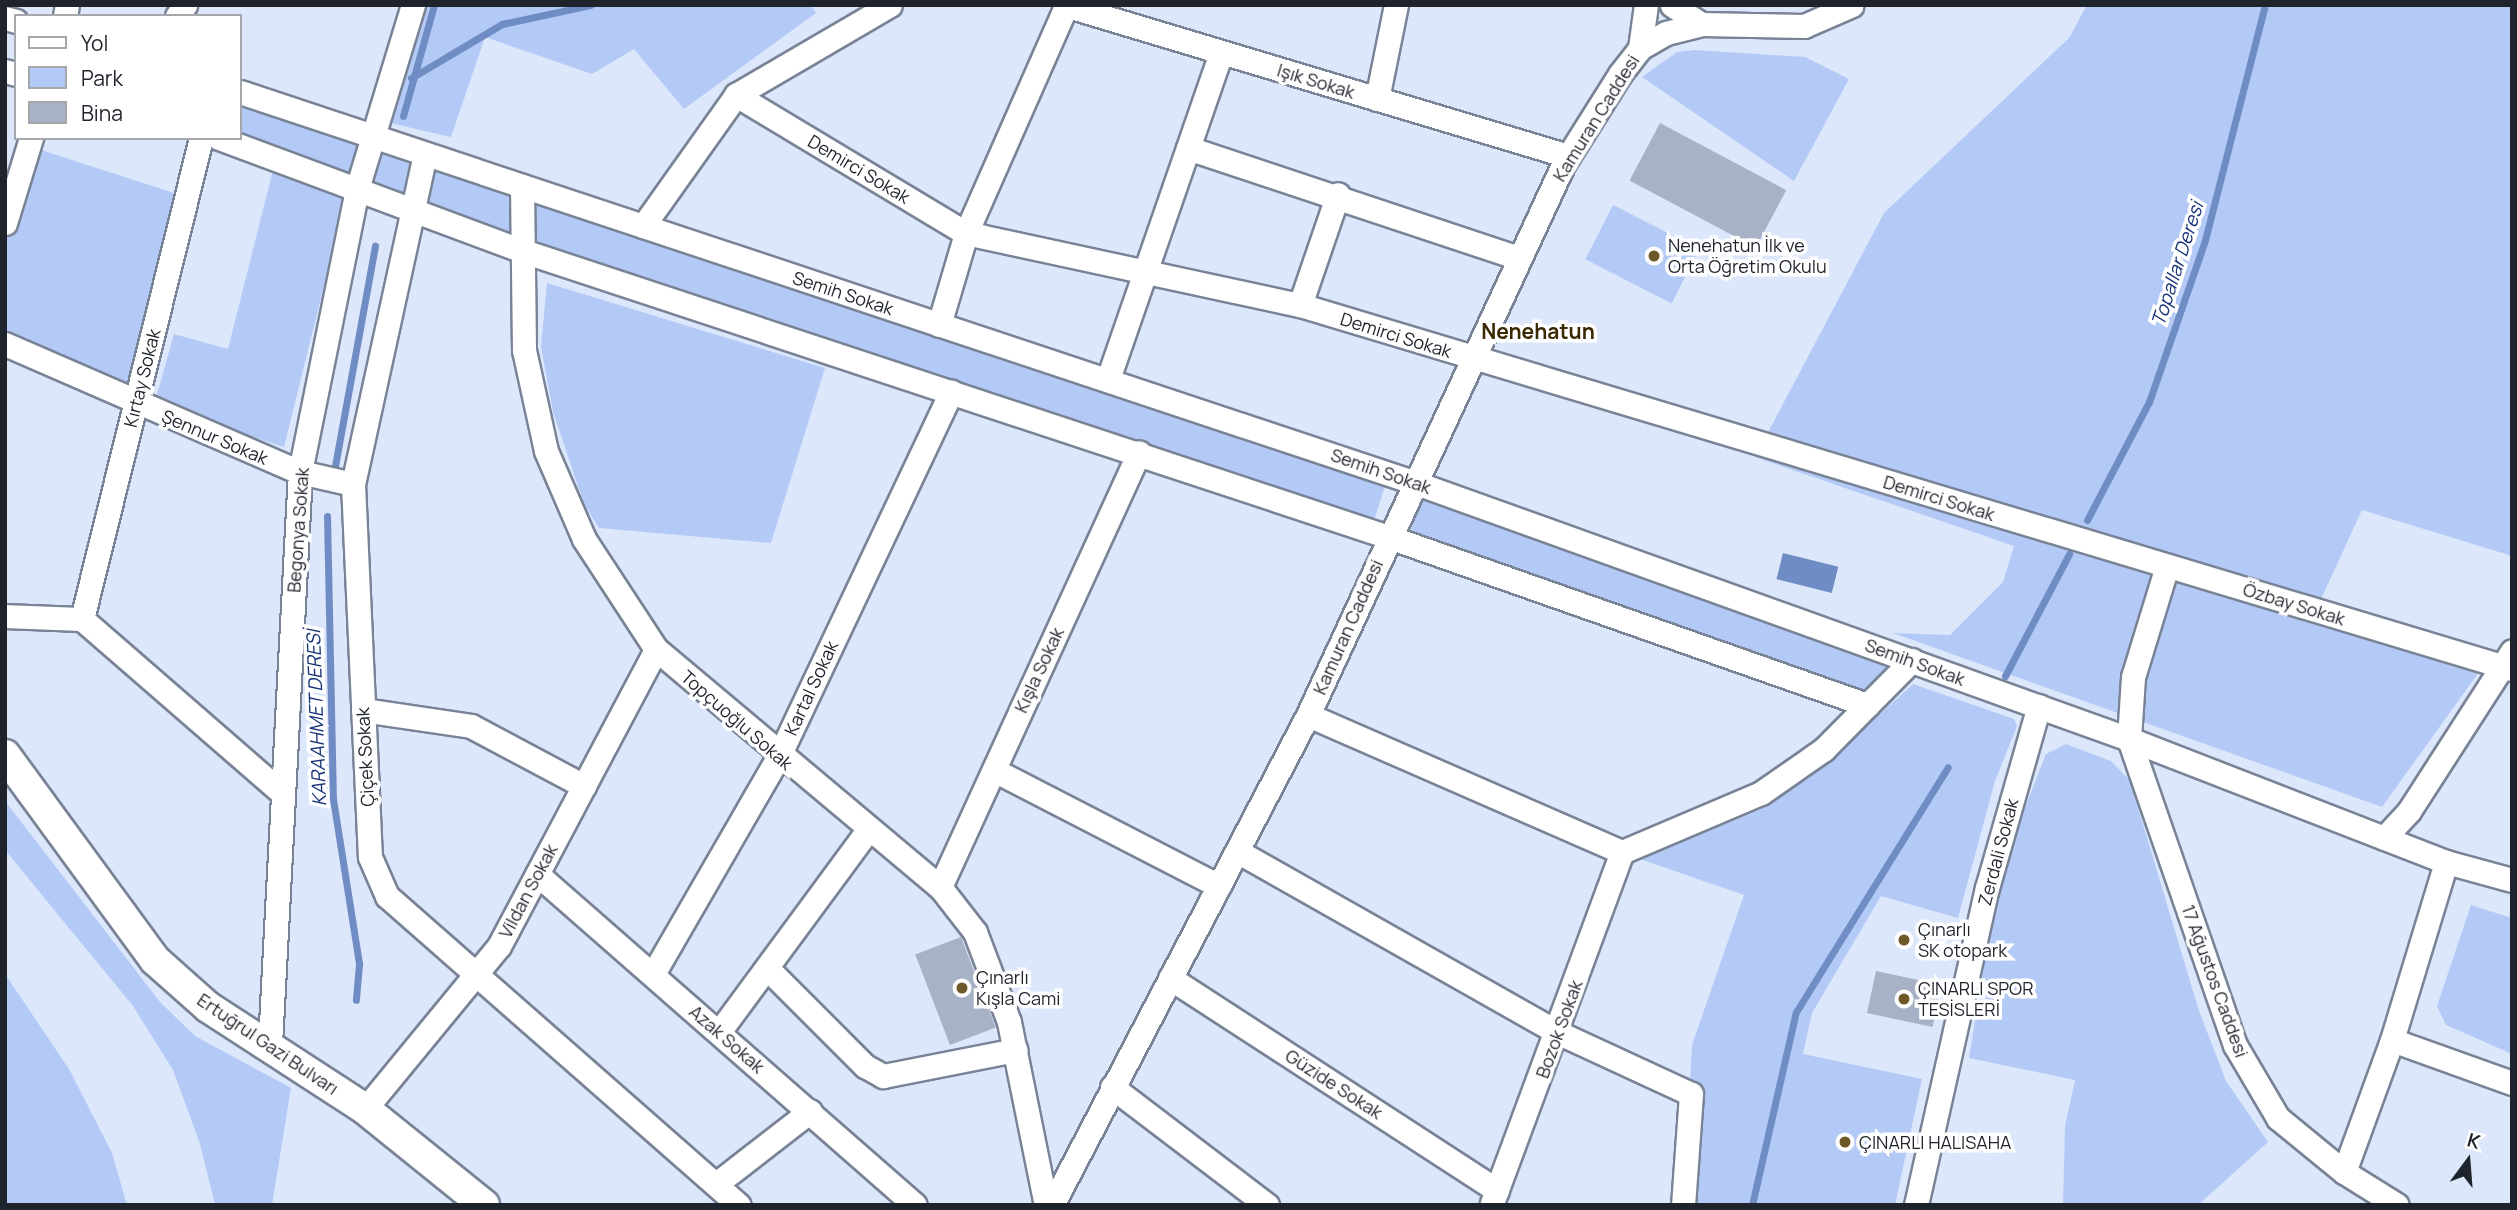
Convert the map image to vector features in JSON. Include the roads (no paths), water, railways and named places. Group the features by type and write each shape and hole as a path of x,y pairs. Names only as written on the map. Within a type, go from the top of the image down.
{"main road":[{"name":"Ertuğrul Gazi Bulvarı","path":"5,755 155,960 208,1007 270,1044 365,1110 484,1205"}],"street":[{"path":"372,138 413,5"},
{"path":"642,226 737,95 890,5"},
{"path":"939,325 966,233 1065,5"},
{"name":"Işık Sokak","path":"1065,5 1568,156"},
{"path":"1377,99 1396,5"},
{"name":"Kamuran Caddesi","path":"1052,1205 1308,715 1471,359 1568,156 1640,48 1646,5"},
{"path":"1672,5 1701,24"},
{"name":"Kamuran Caddesi","path":"1640,48 1666,33 1701,24 1804,26 1852,5"},
{"path":"1108,379 1221,52"},
{"name":"Semih Sokak","path":"242,93 1416,482 2129,739 2445,862 2512,880"},
{"name":"Demirci Sokak","path":"737,95 966,233 1300,305 1471,359 2077,539"},
{"name":"Begonya Sokak","path":"270,1044 300,472 357,189 372,138"},
{"path":"5,223 15,158 29,140"},
{"name":"Kırtay Sokak","path":"82,619 201,140"},
{"path":"224,140 523,251 1139,452 1867,705"},
{"path":"399,145 417,160 418,183 399,200 383,199 369,190 364,167 377,149 399,145"},
{"path":"1188,148 1338,194 1519,258"},
{"name":"Çiçek Sokak","path":"425,154 409,209 352,484 370,857 387,896 739,1205"},
{"name":"Topçuoğlu Sokak","path":"522,186 524,350 546,451 583,540 656,649 867,831 940,887 975,932 1015,1050 1046,1205"},
{"path":"1300,305 1338,194"},
{"name":"Şennur Sokak","path":"5,344 135,403 300,472 352,484"},
{"name":"Kartal Sokak","path":"653,974 779,756 951,392"},
{"name":"Kışla Sokak","path":"940,887 1139,452"},
{"name":"Özbay Sokak","path":"2077,539 2507,662"},
{"path":"2129,739 2133,677 2167,566"},
{"path":"5,616 82,619 282,793"},
{"name":"Vildan Sokak","path":"365,1110 499,946 656,649"},
{"path":"1308,715 1622,852 1761,793 1824,749 1912,660"},
{"path":"2384,838 2409,811 2507,662"},
{"name":"Zerdali Sokak","path":"1916,1205 1987,888 2039,706"},
{"path":"363,710 471,726 584,786"},
{"name":"17 Ağustos Caddesi","path":"2129,739 2235,1045 2277,1118 2344,1172 2397,1205"},
{"path":"994,770 1219,886"},
{"path":"719,1032 867,831"},
{"path":"1237,851 1559,1033 1691,1094 1683,1205"},
{"name":"Bozok Sokak","path":"1494,1198 1559,1033 1622,852"},
{"path":"2344,1172 2392,1040 2445,862"},
{"name":"Azak Sokak","path":"537,874 915,1205"},
{"path":"766,968 865,1066 883,1076 1015,1050"},
{"name":"Güzide Sokak","path":"1170,978 1494,1198"},
{"path":"2392,1040 2512,1083"},
{"path":"1112,1087 1267,1205"},
{"path":"716,1184 810,1111"}],"waterway":[{"name":"KARAAHMET DERESİ","path":"403,116 434,5"},
{"path":"411,78 502,24 591,5"},
{"name":"Topallar Deresi","path":"2087,520 2149,402 2205,240 2265,5"},
{"name":"KARAAHMET DERESİ","path":"335,466 375,246"},
{"name":"KARAAHMET DERESİ","path":"327,516 333,799 359,964 356,1000"},
{"name":"Topallar Deresi","path":"2005,676 2069,554"},
{"path":"1752,1205 1796,1012 1948,767"}],"place":[{"name":"Nenehatun İlk ve Orta Öğretim Okulu","path":"1654,256"},
{"name":"Çınarlı SK otopark","path":"1904,940"},
{"name":"Çınarlı Kışla Cami","path":"962,988"},
{"name":"ÇINARLI SPOR TESİSLERİ","path":"1904,999"},
{"name":"ÇINARLI HALISAHA","path":"1845,1142"}],"district":[{"name":"Nenehatun","path":"1538,331"}]}
